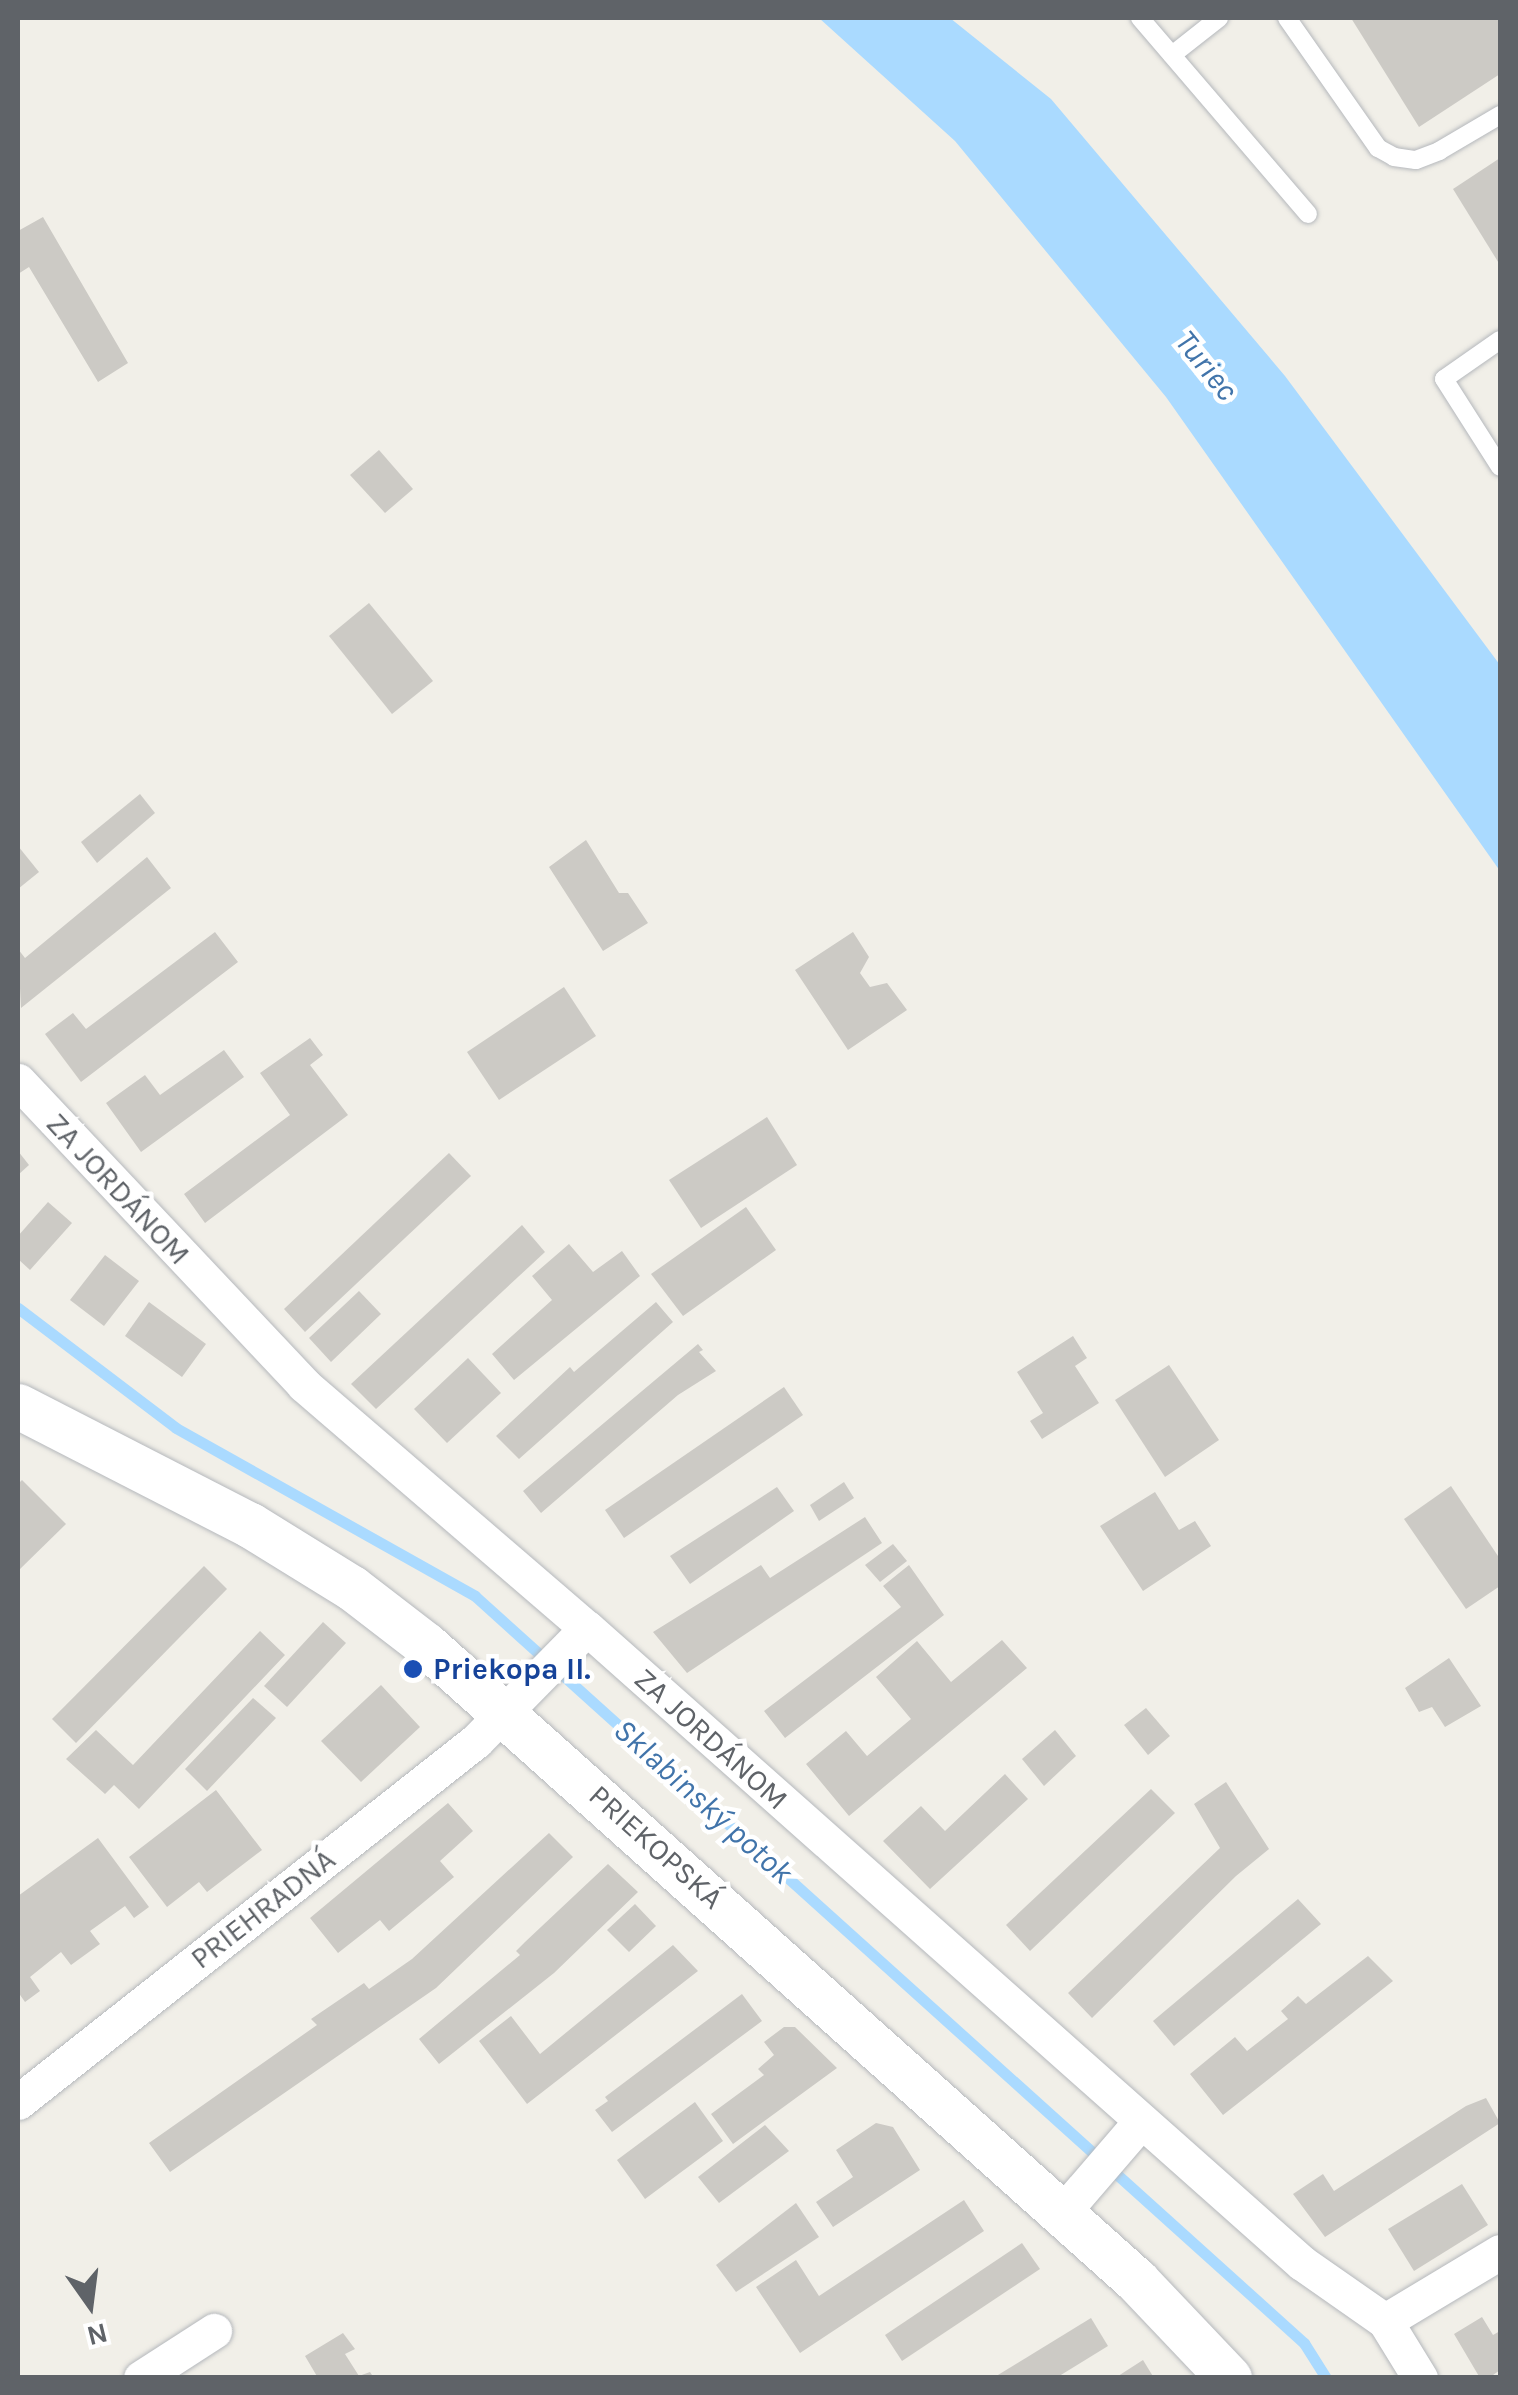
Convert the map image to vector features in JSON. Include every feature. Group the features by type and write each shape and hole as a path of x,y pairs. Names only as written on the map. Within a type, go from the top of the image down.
{"street":[{"name":"ZA JORDÁNOM","path":"18,1081 304,1384 587,1628 1302,2263 1385,2321 1420,2378"},
{"name":"PRIEKOPSKÁ","path":"18,1406 250,1525 519,1700 1076,2196 1229,2378"},
{"name":"PRIEHRADNÁ","path":"18,2102 519,1700 587,1628"},
{"path":"1076,2196 1141,2121"},
{"path":"1385,2321 1500,2252"},
{"path":"142,2378 214,2331"}],"lane":[{"path":"1140,18 1308,214"},
{"path":"1172,54 1220,18"},
{"path":"1287,18 1378,148 1394,157 1416,160 1440,151 1500,115"},
{"path":"1500,340 1444,380 1500,467"}],"water":[{"name":"Turiec","path":"819,18 950,18 1051,99 1285,376 1500,665 1500,871 1166,397 955,141"}],"building":[{"path":"1351,18 1500,18 1500,74 1419,127"},
{"path":"1500,158 1500,265 1453,189"},
{"path":"43,217 128,363 98,382 29,267 18,274 18,231"},
{"path":"379,450 413,489 385,513 350,475"},
{"path":"369,603 433,681 392,714 329,636"},
{"path":"140,794 155,813 97,863 81,842"},
{"path":"586,840 619,893 628,893 648,923 603,951 549,867"},
{"path":"18,846 39,872 18,889"},
{"path":"147,857 171,888 21,1008 18,949 25,958"},
{"path":"215,932 238,962 81,1082 45,1034 73,1013 86,1029"},
{"path":"853,932 869,957 860,973 870,987 887,983 907,1010 848,1050 795,970"},
{"path":"564,987 596,1036 499,1100 467,1052"},
{"path":"310,1038 323,1055 310,1065 348,1115 205,1223 184,1194 290,1115 260,1073"},
{"path":"224,1050 244,1077 141,1152 106,1103 145,1075 160,1095"},
{"path":"767,1117 797,1165 701,1228 669,1180"},
{"path":"18,1151 29,1165 18,1175"},
{"path":"449,1153 471,1176 305,1332 284,1309"},
{"path":"48,1202 72,1223 30,1270 18,1259 18,1236"},
{"path":"746,1207 776,1250 683,1316 651,1274"},
{"path":"522,1225 545,1252 376,1409 351,1384"},
{"path":"569,1244 593,1272 622,1251 640,1276 514,1380 492,1354 552,1300 532,1276"},
{"path":"105,1255 139,1281 104,1326 70,1300"},
{"path":"359,1291 381,1314 331,1362 309,1338"},
{"path":"149,1302 206,1344 182,1377 125,1336"},
{"path":"656,1302 673,1322 519,1459 496,1436 570,1367 574,1372"},
{"path":"1073,1336 1087,1358 1075,1366 1099,1403 1042,1439 1030,1421 1043,1413 1017,1372"},
{"path":"698,1344 703,1350 699,1352 716,1371 678,1395 541,1513 523,1491"},
{"path":"468,1358 501,1393 447,1443 414,1409"},
{"path":"1169,1365 1219,1440 1165,1477 1115,1400"},
{"path":"784,1387 803,1415 624,1538 605,1510"},
{"path":"22,1480 66,1524 18,1571 18,1484"},
{"path":"844,1482 854,1498 819,1521 810,1505"},
{"path":"1451,1486 1500,1559 1500,1586 1466,1609 1404,1519"},
{"path":"777,1487 794,1511 690,1584 670,1556"},
{"path":"1155,1492 1179,1530 1195,1521 1211,1546 1143,1591 1100,1526"},
{"path":"865,1517 882,1543 687,1673 653,1632 761,1565 770,1578"},
{"path":"893,1544 907,1561 880,1582 865,1565"},
{"path":"909,1565 944,1615 785,1738 764,1711 901,1607 883,1586"},
{"path":"204,1566 227,1589 76,1743 52,1719"},
{"path":"323,1622 346,1643 287,1707 264,1686"},
{"path":"260,1631 285,1655 139,1809 114,1785 105,1794 66,1759 96,1730 133,1765"},
{"path":"1002,1640 1027,1668 849,1816 806,1764 846,1731 867,1756 911,1719 876,1677 917,1641 951,1682"},
{"path":"1449,1658 1481,1706 1445,1727 1432,1707 1419,1712 1405,1688"},
{"path":"381,1685 420,1727 361,1782 321,1741"},
{"path":"253,1698 276,1718 207,1791 185,1769"},
{"path":"1146,1708 1170,1736 1148,1755 1124,1725"},
{"path":"1055,1730 1076,1756 1044,1786 1022,1759"},
{"path":"1005,1774 1028,1799 930,1889 883,1841 921,1806 945,1831"},
{"path":"1226,1782 1269,1849 1236,1876 1092,2018 1068,1993 1220,1848 1194,1804"},
{"path":"1151,1789 1175,1813 1030,1951 1006,1925"},
{"path":"216,1790 262,1850 207,1892 199,1882 167,1907 129,1857"},
{"path":"448,1803 473,1831 440,1861 454,1877 389,1931 380,1920 338,1953 310,1918"},
{"path":"549,1833 573,1857 436,1988 170,2172 149,2143 317,2025 311,2019 364,1983 369,1989 412,1959"},
{"path":"98,1838 149,1907 134,1918 125,1906 90,1931 100,1944 71,1965 61,1952 30,1977 40,1991 25,2002 18,1992 18,1896"},
{"path":"608,1864 638,1892 554,1973 439,2064 419,2039 520,1955 516,1951"},
{"path":"1298,1899 1321,1924 1174,2046 1153,2021"},
{"path":"635,1904 656,1926 629,1952 607,1930"},
{"path":"673,1945 698,1971 527,2104 479,2041 511,2016 540,2054"},
{"path":"1368,1956 1393,1981 1223,2115 1190,2074 1235,2037 1247,2051 1288,2019 1281,2011 1298,1996 1306,2004"},
{"path":"742,1994 762,2021 612,2132 595,2110 608,2101 605,2097"},
{"path":"784,2027 795,2027 837,2068 733,2144 711,2114 764,2075 758,2069 774,2055 764,2042"},
{"path":"1486,2098 1500,2123 1325,2237 1293,2194 1323,2174 1334,2191 1466,2106"},
{"path":"695,2102 723,2141 645,2199 617,2160"},
{"path":"876,2123 893,2127 920,2170 833,2227 816,2202 853,2177 836,2150"},
{"path":"765,2125 789,2151 719,2203 698,2177"},
{"path":"1462,2184 1488,2225 1414,2271 1388,2229"},
{"path":"964,2200 984,2231 800,2353 756,2287 796,2260 819,2296"},
{"path":"796,2203 819,2237 736,2292 716,2265"},
{"path":"1022,2243 1040,2269 902,2361 885,2335"},
{"path":"1482,2317 1493,2335 1500,2331 1500,2370 1489,2378 1480,2378 1454,2334"},
{"path":"1091,2318 1108,2346 1056,2378 993,2378"},
{"path":"343,2333 355,2349 345,2354 359,2376 370,2372 374,2378 318,2378 305,2356"},
{"path":"1143,2360 1154,2378 1115,2378"}],"waterway":[{"name":"Sklabinský potok","path":"18,1308 176,1428 475,1596 1304,2343 1326,2378"}],"place":[{"name":"Priekopa II.","path":"413,1669"}]}
